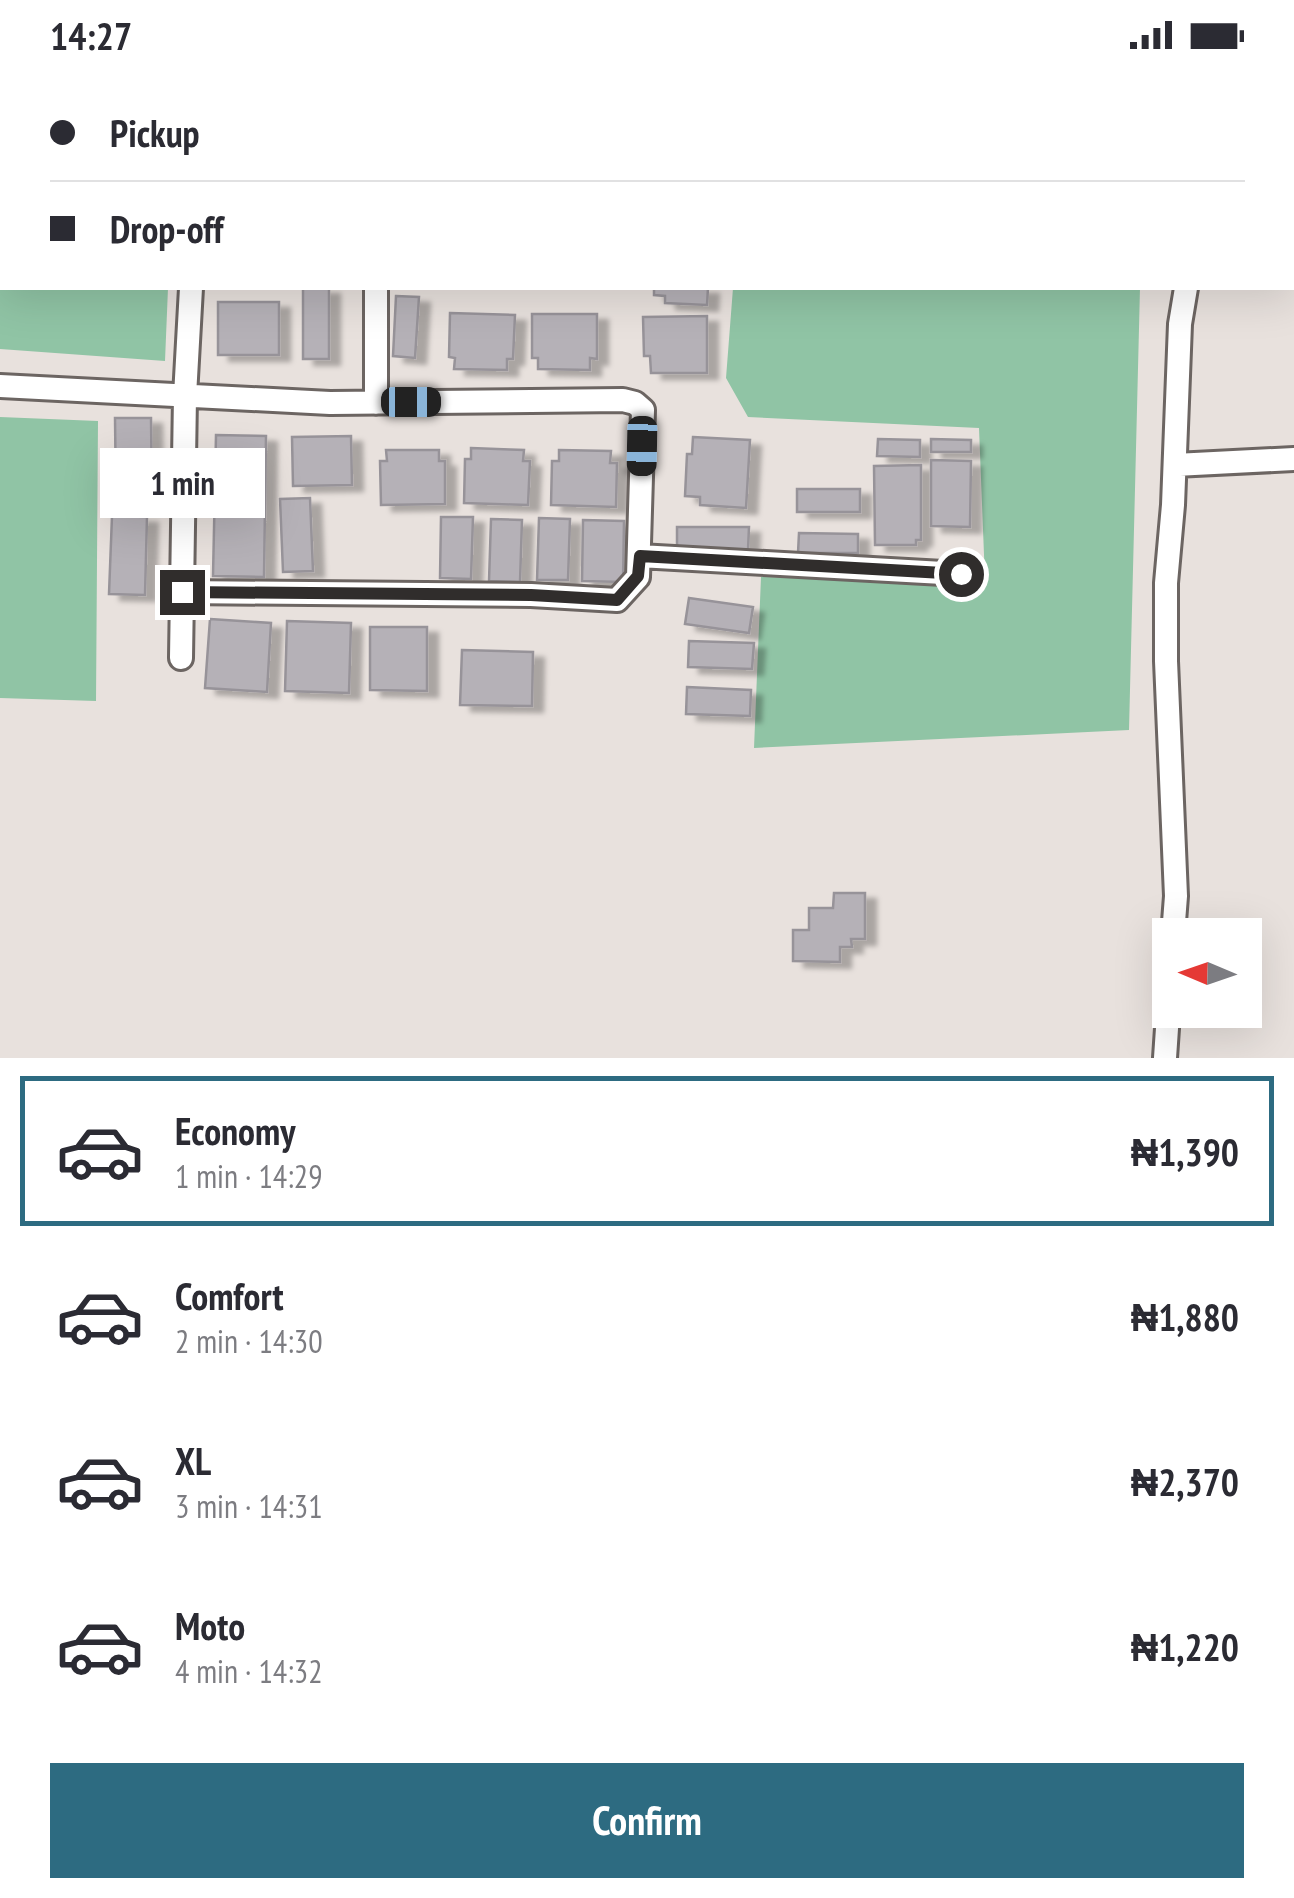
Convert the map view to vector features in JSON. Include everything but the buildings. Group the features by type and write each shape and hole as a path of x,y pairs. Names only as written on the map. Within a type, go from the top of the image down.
{"street":[{"path":"182,658 185,396 191,290"},
{"path":"376,290 376,403"},
{"path":"1174,918 1166,583 1180,324 1186,290"},
{"path":"0,386 376,403 623,400 643,410 638,576 617,600 531,595 182,592"},
{"path":"1174,465 1294,459"},
{"path":"640,556 961,574"},
{"path":"1165,1058 1167,1028"}],"green space":[{"path":"0,290 168,290 165,361 0,349"},
{"path":"733,290 1140,290 1129,730 754,748 761,577 985,580 979,428 748,417 726,378"},
{"path":"0,417 98,421 96,701 0,698"}],"route":[{"path":"182,592 531,595 617,600 638,576 640,556 961,574"}]}
